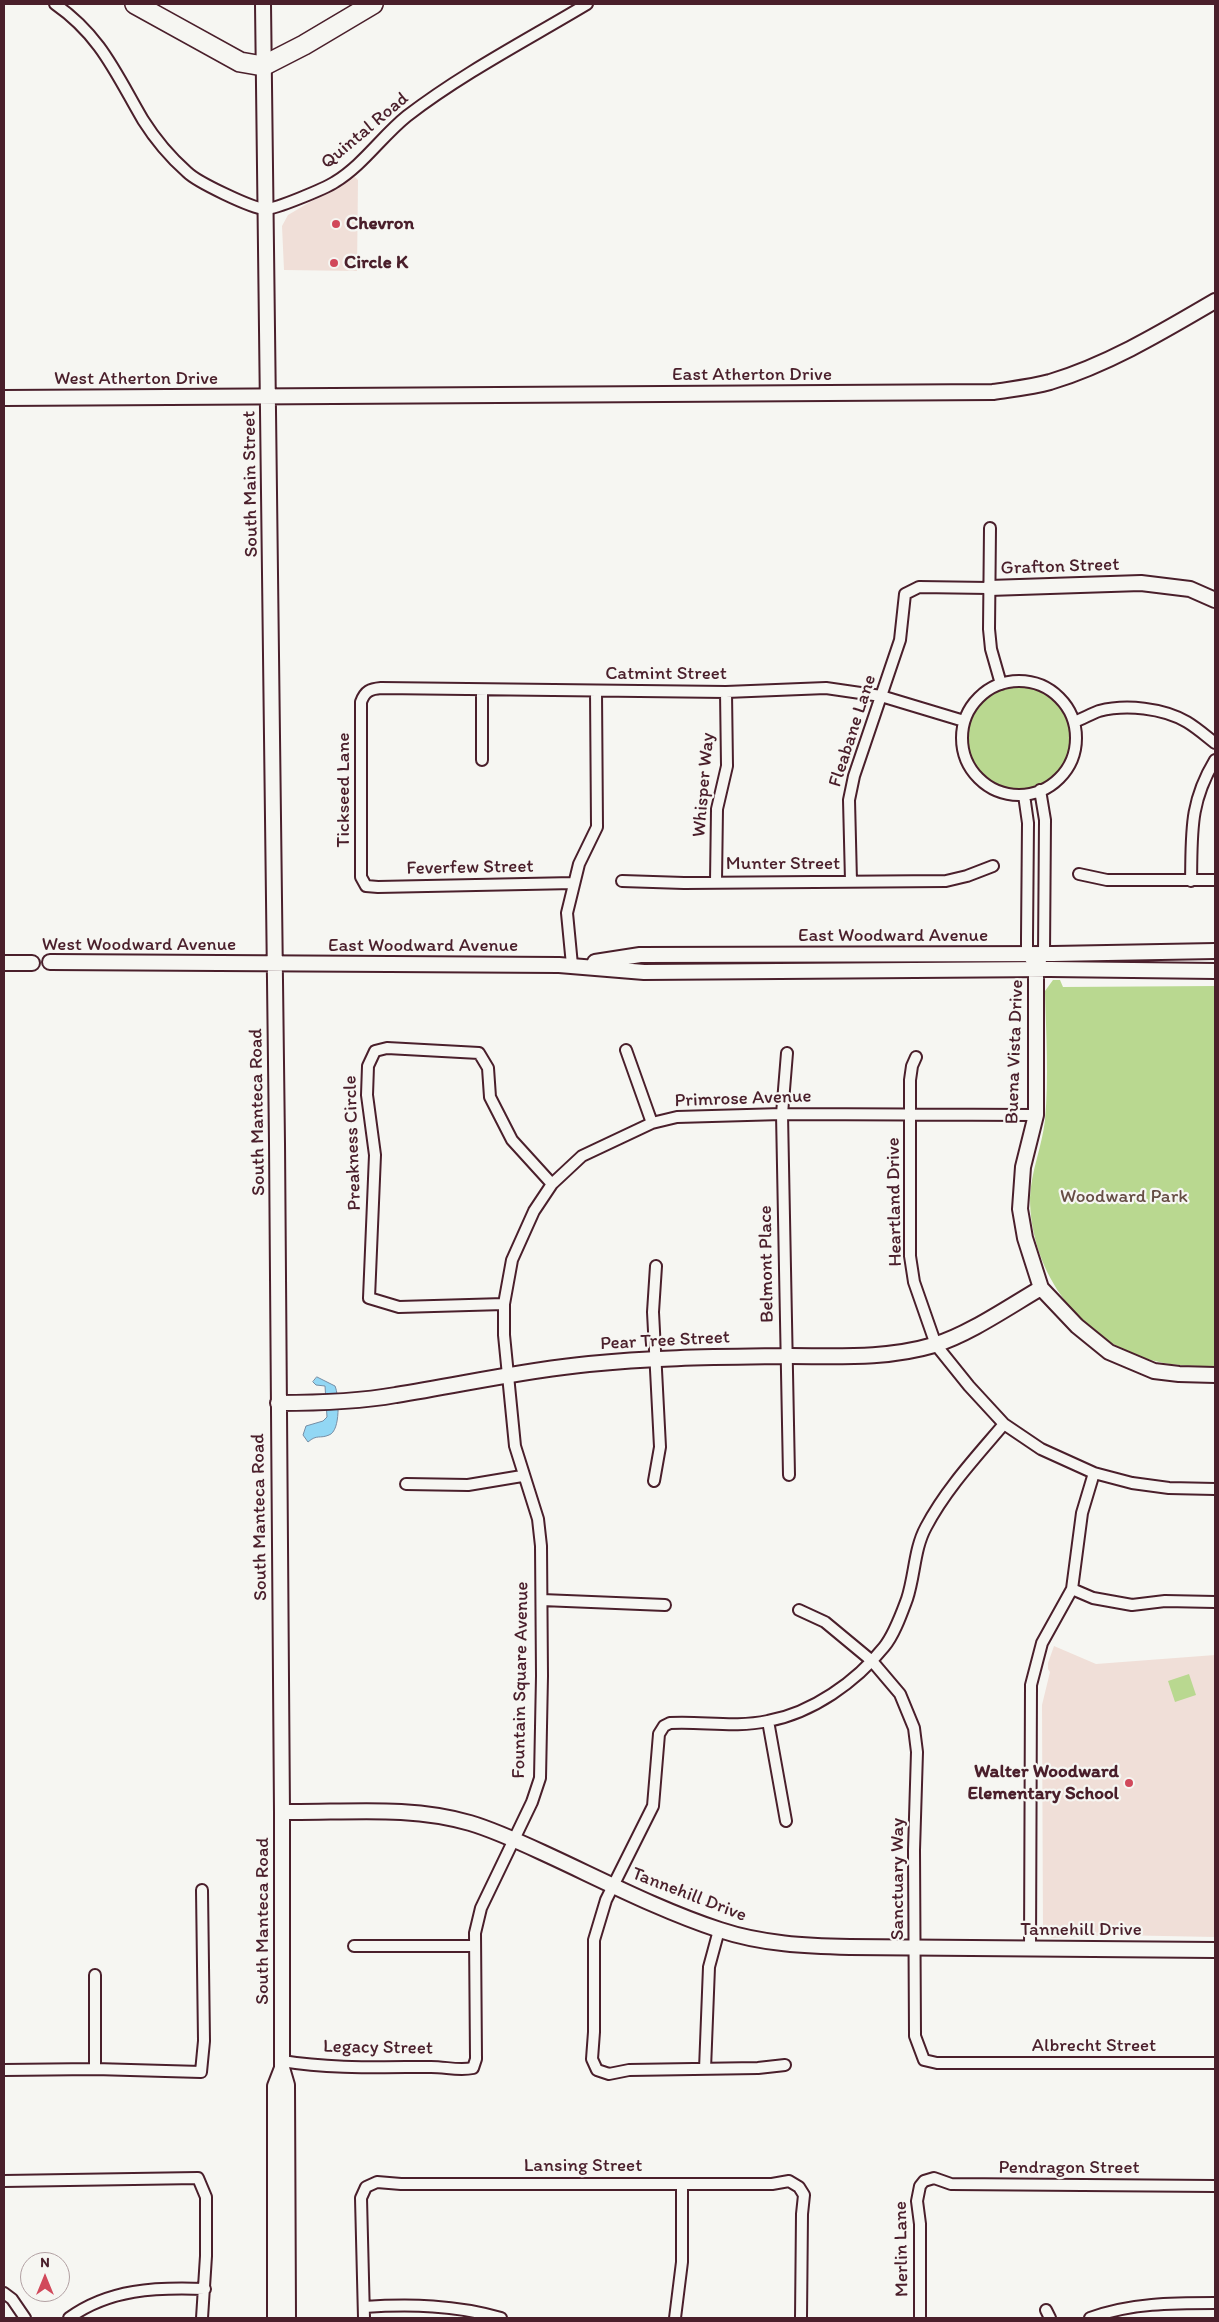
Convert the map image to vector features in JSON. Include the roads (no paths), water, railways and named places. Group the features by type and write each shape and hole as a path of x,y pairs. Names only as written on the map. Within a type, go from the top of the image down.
{"highway":[{"path":"135,4 240,62 263,66 304,45 373,4"}],"street":[{"path":"55,4 87,32 102,49 144,121 164,149 188,174 226,194 266,210"},
{"name":"South Main Street","path":"263,4 275,965"},
{"name":"Quintal Road","path":"266,210 335,182 369,154 407,116 448,87 587,4"},
{"name":"East Atherton Drive","path":"268,397 993,392 1048,382 1083,370 1135,347 1215,301"},
{"name":"West Atherton Drive","path":"4,398 268,397"},
{"path":"990,528 990,636 1000,684"},
{"name":"Grafton Street","path":"905,594 919,587 990,588 1141,583 1190,589 1215,600"},
{"name":"Fleabane Lane","path":"851,881 849,800 854,776 900,640 905,594"},
{"path":"1022,681 1047,688 1061,699 1074,722 1075,746 1067,768 1047,788 1024,795 1002,792 989,787 977,777 964,753 962,743 964,721 976,700 1000,684 1022,681"},
{"name":"Catmint Street","path":"364,694 370,689 381,688 726,692 826,688 881,696 964,721"},
{"path":"482,690 482,760"},
{"path":"572,965 567,913 579,864 597,827 596,691"},
{"name":"Whisper Way","path":"716,881 717,809 727,766 726,692"},
{"name":"Tickseed Lane","path":"364,694 361,702 361,867 362,877 366,886"},
{"path":"1074,722 1100,711 1121,708 1146,709 1165,713 1187,722 1215,743"},
{"path":"1192,881 1192,817 1197,796 1215,760"},
{"name":"Buena Vista Drive","path":"1040,790 1045,820 1044,954 1036,970 1036,1115 1023,1167 1020,1208 1024,1238 1041,1288 1077,1326 1109,1352 1154,1371 1215,1375"},
{"name":"Buena Vista Drive","path":"1024,795 1028,823 1028,954 1036,970"},
{"name":"Munter Street","path":"622,881 946,881 967,876 992,866"},
{"path":"1079,874 1107,880 1215,880"},
{"name":"Feverfew Street","path":"366,886 378,888 574,884"},
{"name":"East Woodward Avenue","path":"572,965 640,955 1044,954 1215,951"},
{"name":"West Woodward Avenue","path":"4,963 275,965"},
{"name":"East Woodward Avenue","path":"275,965 572,965 644,972 1215,971"},
{"name":"South Manteca Road","path":"275,965 282,1812 282,2065 287,2085 288,2318"},
{"name":"Preakness Circle","path":"504,1304 399,1307 369,1298 375,1155 367,1095 368,1066 375,1051 387,1048 479,1053 488,1068 490,1097 512,1140 552,1184"},
{"path":"626,1050 652,1123"},
{"name":"Belmont Place","path":"787,1053 782,1114 788,1475"},
{"name":"Heartland Drive","path":"916,1057 912,1066 910,1080 910,1256 914,1282 936,1344 969,1386 1004,1424 1042,1449 1094,1473 1132,1483 1169,1488 1215,1489"},
{"name":"Primrose Avenue","path":"506,1374 504,1304 512,1260 534,1212 552,1184 582,1156 652,1123 677,1117 782,1114 1036,1115"},
{"path":"654,1481 660,1447 653,1312 656,1266"},
{"name":"Pear Tree Street","path":"278,1403 342,1402 394,1396 506,1374 655,1358 883,1355 936,1344 966,1331 1041,1288"},
{"name":"Fountain Square Avenue","path":"473,2068 476,2058 474,1946 481,1908 532,1802 540,1778 542,1600 538,1519 522,1476 515,1446 506,1374"},
{"path":"785,2065 758,2068 629,2070 609,2074 597,2070 592,2059 594,2032 594,1940 606,1900 653,1806 659,1734 664,1726 670,1723 742,1724 768,1722 798,1711 830,1695 872,1661 885,1646 907,1599 919,1542 926,1527 946,1495 1004,1424"},
{"path":"1030,1949 1031,1685 1042,1643 1072,1589 1082,1513 1094,1473"},
{"path":"406,1484 468,1485 522,1476"},
{"path":"1072,1589 1094,1598 1132,1605 1165,1601 1215,1602"},
{"path":"542,1600 665,1605"},
{"name":"Sanctuary Way","path":"799,1610 825,1622 872,1661 900,1694 914,1728 917,1752 914,1850 915,2036 924,2060 937,2063 974,2063"},
{"path":"768,1722 786,1821"},
{"name":"Tannehill Drive","path":"282,1812 361,1812 442,1817 470,1823 719,1930 764,1941 812,1946 1215,1950"},
{"path":"4,2070 95,2069 201,2072 204,2041 202,1890"},
{"path":"705,2069 709,1967 719,1930"},
{"path":"354,1946 474,1946"},
{"path":"95,1975 95,2069"},
{"name":"Albrecht Street","path":"974,2063 1215,2063"},
{"name":"South Manteca Road","path":"275,2318 275,2086 282,2065"},
{"name":"Legacy Street","path":"282,2065 440,2067 462,2070 473,2068"},
{"path":"4,2181 198,2178 206,2197 205,2289 202,2318"},
{"name":"Pendragon Street","path":"924,2181 934,2178 951,2184 1215,2186"},
{"name":"Lansing Street","path":"364,2307 361,2198 366,2187 377,2182 402,2184 772,2184 789,2181 800,2187 804,2195 802,2214 801,2318"},
{"name":"Merlin Lane","path":"920,2318 920,2224 917,2201 920,2186 924,2181"},
{"path":"675,2318 682,2262 682,2184"},
{"path":"68,2318 79,2311 118,2294 160,2287 205,2289"},
{"path":"4,2293 12,2299 25,2318"},
{"path":"1090,2318 1118,2314 1165,2303 1215,2303"},
{"path":"364,2318 364,2307 408,2304 453,2313 501,2318"}],"water":[{"path":"317,1377 335,1386 338,1404 337,1420 333,1432 308,1442 303,1435 306,1426 323,1421 327,1417 325,1386 316,1385 313,1382"}],"place":[{"name":"Chevron","path":"336,224"},
{"name":"Circle K","path":"334,263"},
{"name":"Walter Woodward Elementary School","path":"1129,1783"}],"park label":[{"name":"Woodward Park","path":"1124,1197"}]}
